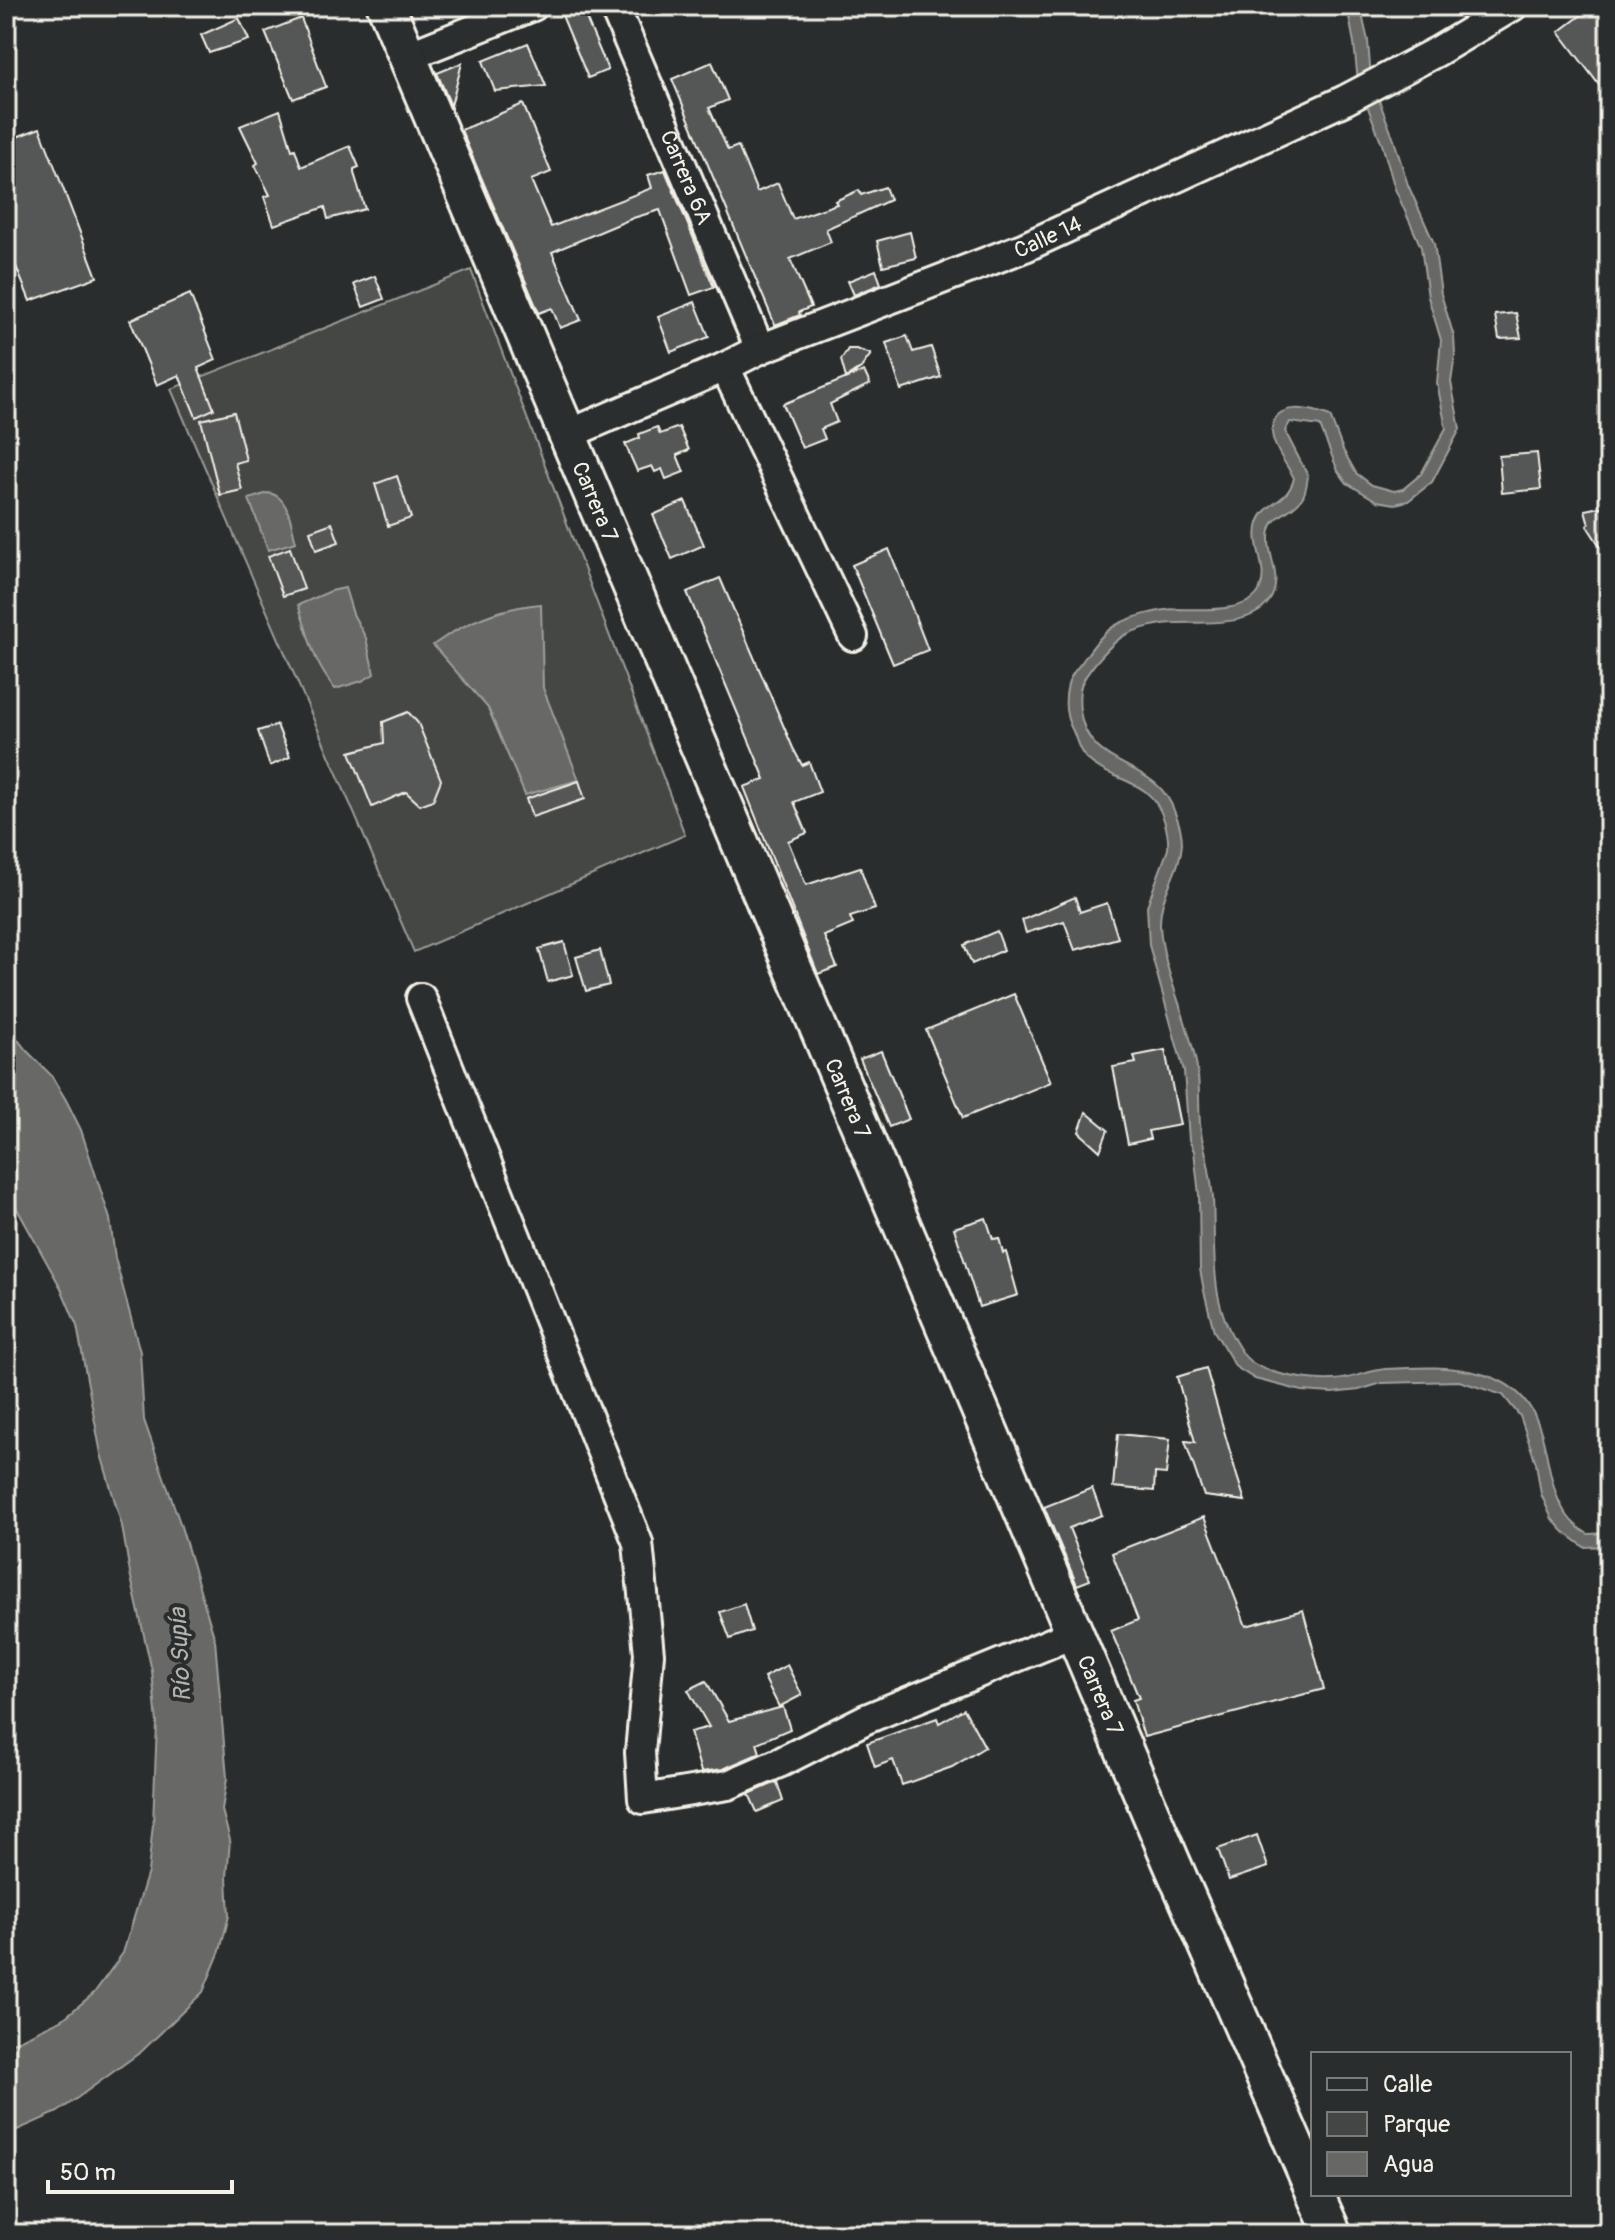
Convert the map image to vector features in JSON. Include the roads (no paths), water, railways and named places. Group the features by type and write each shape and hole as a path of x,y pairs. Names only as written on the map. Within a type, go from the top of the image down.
{"main road":[{"name":"Carrera 7","path":"386,6 1311,2183"},
{"path":"1316,2196 1333,2234"}],"street":[{"path":"408,56 533,6"},
{"name":"Carrera 6A","path":"614,6 760,349"},
{"name":"Calle 14","path":"569,434 760,349 1025,247 1345,100 1513,6"},
{"path":"725,367 853,636"},
{"path":"421,998 638,1543 649,1654 640,1752 643,1799 728,1785 866,1719 1075,1633"}],"water":[{"path":"1347,6 1360,6 1368,41 1371,79 1408,185 1434,243 1441,294 1454,337 1451,382 1460,429 1432,482 1408,501 1395,504 1377,501 1347,483 1338,471 1320,426 1290,422 1285,431 1308,476 1302,498 1275,520 1270,530 1269,545 1275,583 1268,603 1246,617 1233,620 1164,624 1125,635 1102,656 1083,681 1080,711 1086,731 1096,746 1139,772 1166,795 1180,828 1182,844 1178,865 1161,914 1162,942 1197,1068 1201,1130 1213,1198 1214,1260 1219,1298 1232,1336 1244,1355 1272,1372 1311,1379 1339,1380 1385,1369 1435,1368 1485,1375 1512,1388 1529,1406 1540,1428 1558,1498 1569,1518 1588,1534 1609,1533 1609,1546 1584,1547 1552,1519 1541,1494 1536,1463 1520,1416 1503,1395 1459,1381 1382,1383 1332,1393 1302,1391 1255,1379 1236,1367 1214,1331 1204,1291 1200,1269 1199,1195 1194,1151 1189,1140 1184,1071 1149,945 1147,906 1168,849 1166,827 1150,795 1086,758 1079,748 1067,714 1066,696 1071,677 1095,644 1113,627 1154,612 1235,606 1246,603 1260,589 1262,573 1256,531 1258,523 1266,510 1287,493 1294,478 1273,437 1274,421 1279,414 1286,410 1304,409 1330,416 1356,473 1372,485 1394,491 1403,489 1421,474 1446,428 1437,383 1441,340 1428,297 1421,247 1395,189 1382,144 1358,82"},
{"path":"268,493 281,499 285,505 296,542 268,550 249,499"},
{"path":"345,588 353,614 366,638 374,674 335,689 316,658 298,605"},
{"path":"541,604 543,688 579,780 525,795 488,708 433,645 484,617"},
{"name":"Río Supía","path":"6,1024 51,1075 66,1100 81,1130 110,1219 115,1258 140,1352 144,1420 180,1523 215,1640 227,1778 222,1810 230,1840 227,1877 229,1916 220,1951 203,1992 142,2051 58,2112 6,2135 6,2046 63,2019 94,1993 123,1953 148,1872 157,1723 152,1671 122,1526 101,1454 77,1326 61,1288 6,1189"}]}
